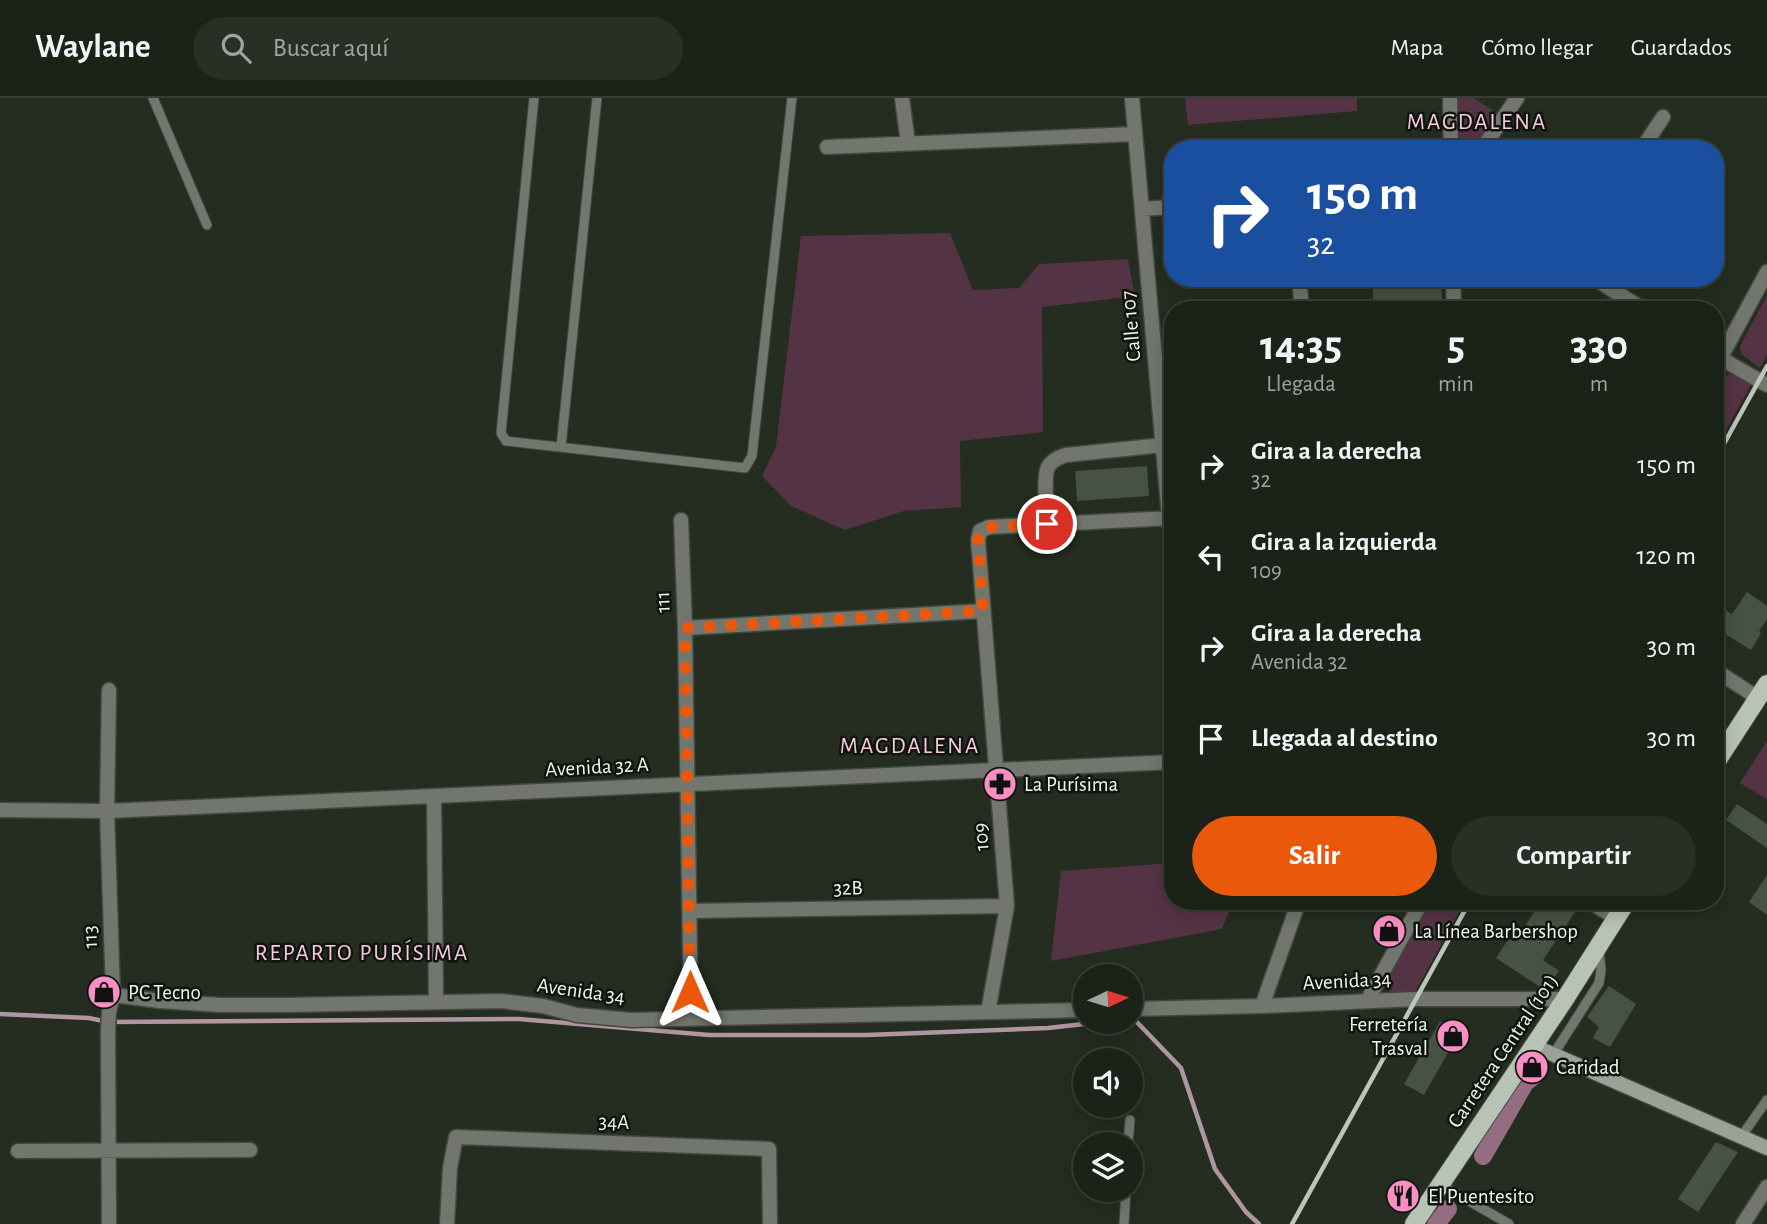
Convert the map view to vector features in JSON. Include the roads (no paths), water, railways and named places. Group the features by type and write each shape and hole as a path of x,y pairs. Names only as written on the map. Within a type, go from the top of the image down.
{"main road":[{"path":"1724,750 1762,691"},
{"name":"Carretera Central (101)","path":"1414,1224 1534,1046 1621,910"}],"street":[{"path":"902,98 908,143"},
{"name":"Calle 107","path":"1132,98 1164,454"},
{"path":"1450,98 1451,140"},
{"path":"1488,140 1517,98"},
{"path":"1648,140 1663,117"},
{"path":"827,147 1135,134"},
{"path":"1142,209 1164,208"},
{"path":"1724,348 1767,272"},
{"path":"1608,287 1630,301"},
{"path":"1724,364 1767,385"},
{"path":"1163,445 1066,455 1056,458 1048,467 1046,478 1047,524 1164,518"},
{"name":"111","path":"681,520 691,1018"},
{"name":"109","path":"988,1013 1007,906 978,540 980,531 989,527 1047,524"},
{"path":"685,628 983,611"},
{"path":"1724,674 1762,691"},
{"name":"113","path":"109,690 107,811 113,995 108,1031 109,1224"},
{"name":"Avenida 32 A","path":"0,810 107,811 1164,762"},
{"path":"434,796 436,1002"},
{"name":"32B","path":"690,911 1007,906"},
{"path":"1262,1006 1296,910"},
{"path":"1367,1002 1417,910"},
{"path":"1603,910 1616,918"},
{"name":"Avenida 34","path":"113,995 220,1004 501,1001 543,1006 577,1015 631,1020 1073,1010"},
{"name":"Avenida 34","path":"1143,1009 1416,999 1565,999"},
{"path":"1534,1046 1767,1149"},
{"name":"34A","path":"447,1224 450,1168 456,1137 769,1149 770,1224"},
{"path":"18,1151 250,1150"},
{"path":"1743,1224 1767,1187"}],"lane":[{"path":"153,98 207,225"},
{"path":"534,98 501,433 506,441 745,468 752,456 792,98"},
{"path":"561,447 597,98"},
{"path":"1553,1055 1599,983 1601,970 1598,947"},
{"path":"1741,1137 1767,1100"},
{"path":"1129,1132 1130,1120"},
{"path":"1441,1185 1510,1224"},
{"path":"1124,1224 1125,1202"}],"waterway":[{"path":"0,1014 89,1018 108,1022 519,1019 709,1035 867,1035 1073,1025"},
{"path":"1143,1028 1181,1068 1215,1169 1246,1212 1259,1224"},
{"path":"1483,1156 1525,1083 1535,1075"},
{"path":"1436,1224 1448,1209"}],"railway":[{"path":"1724,444 1767,366"},
{"path":"1292,1224 1465,910"}],"place":[{"name":"La Purísima","path":"1000,784"},
{"name":"La Línea Barbershop","path":"1389,931"},
{"name":"PC Tecno","path":"104,992"},
{"name":"Ferretería Trasval","path":"1453,1036"},
{"name":"Caridad","path":"1532,1067"},
{"name":"El Puentesito","path":"1403,1196"}],"district":[{"name":"MAGDALENA","path":"1477,122"},
{"name":"MAGDALENA","path":"910,746"},
{"name":"REPARTO PURÍSIMA","path":"362,953"}]}
